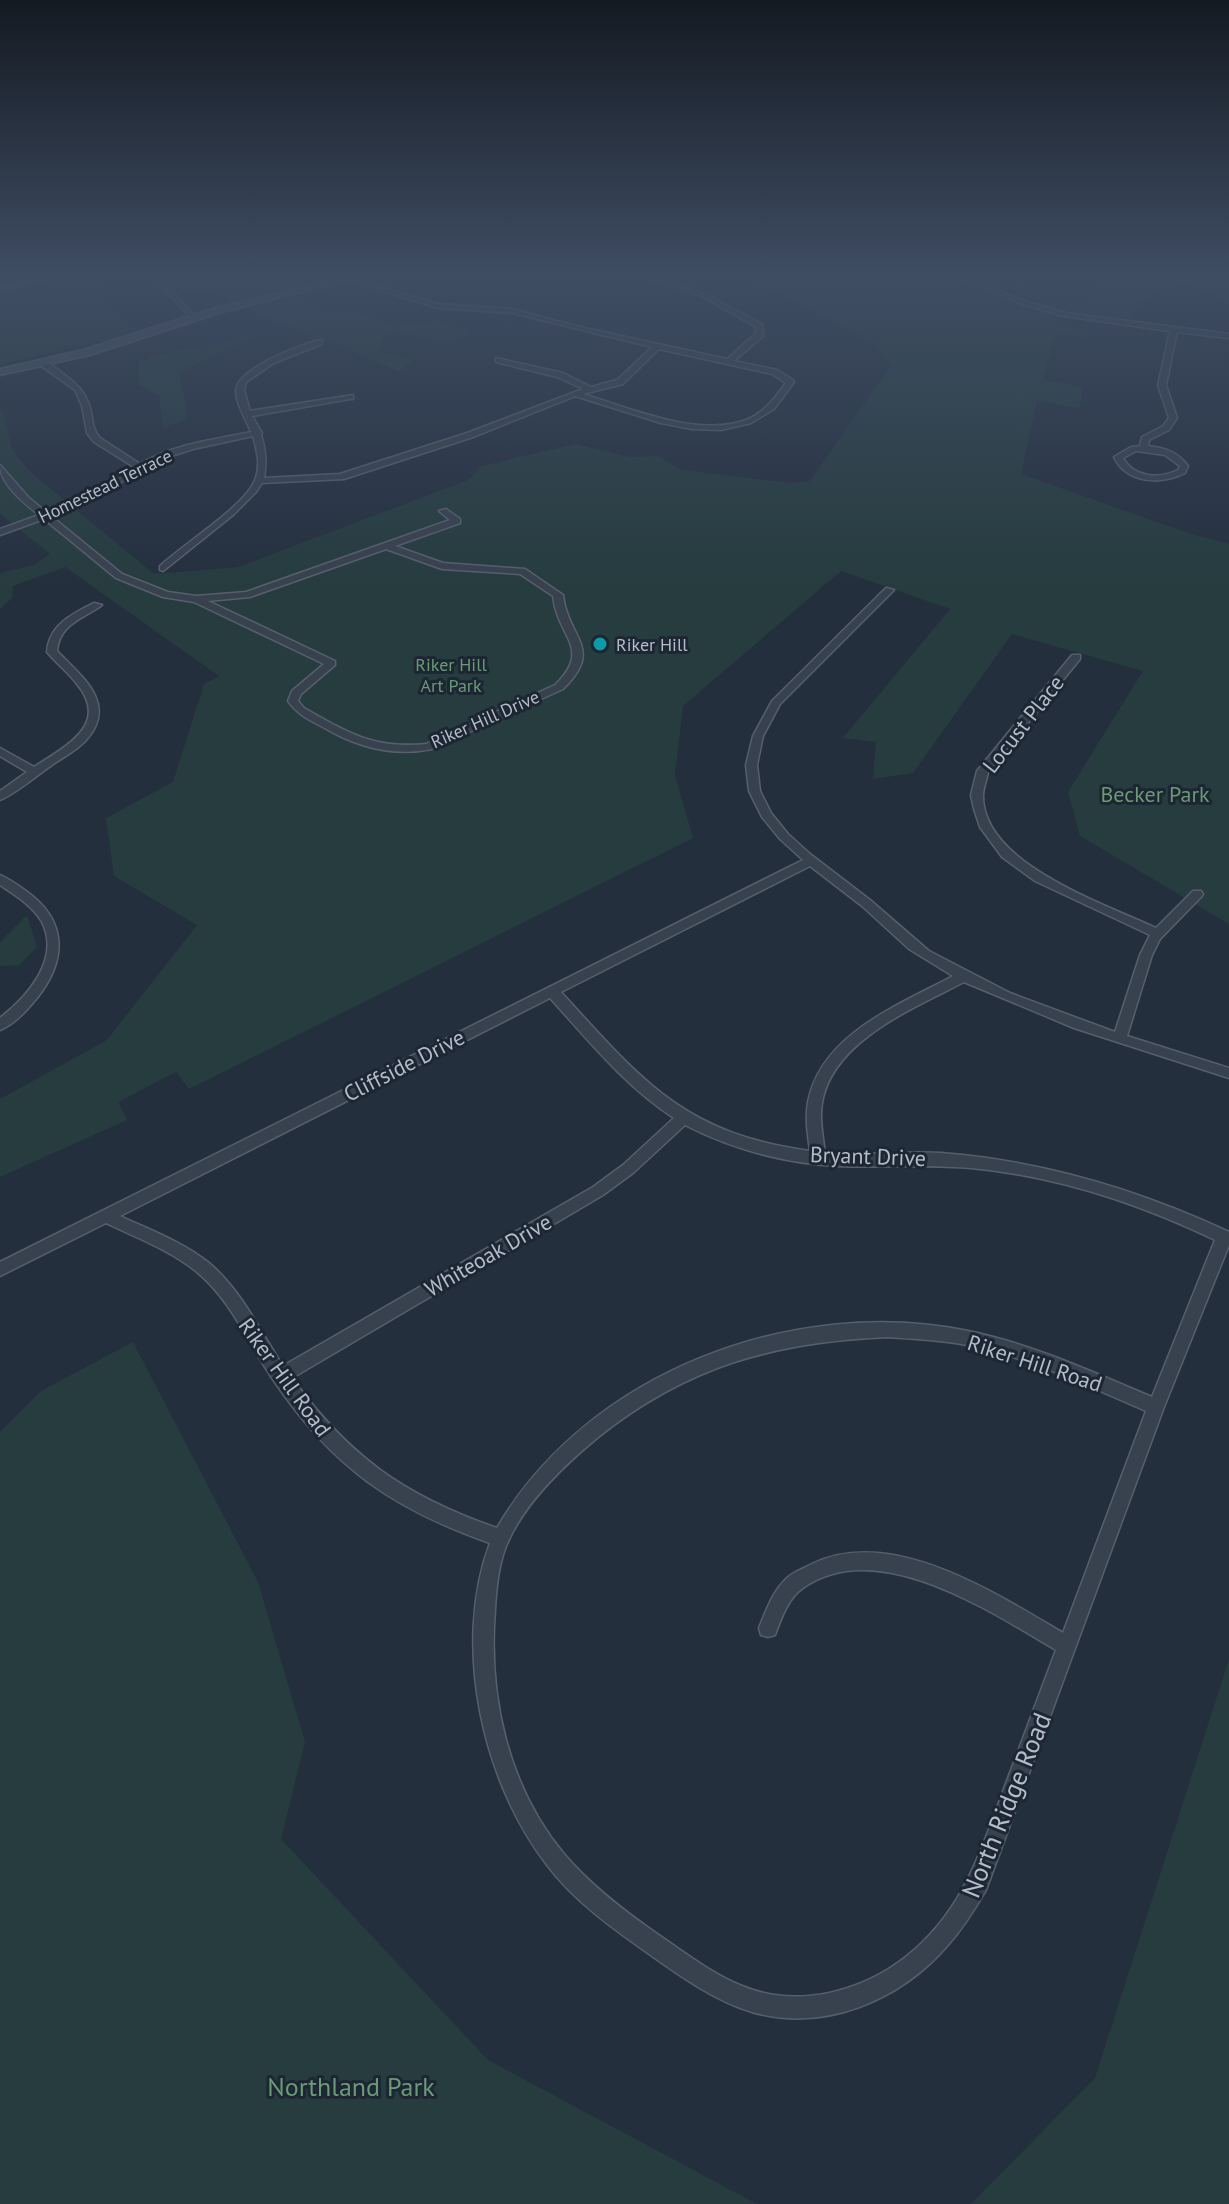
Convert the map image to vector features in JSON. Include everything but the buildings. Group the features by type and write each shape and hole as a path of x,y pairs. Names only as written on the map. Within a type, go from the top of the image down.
{"street":[{"path":"64,379 78,389 86,406 88,426 97,440 138,466"},
{"path":"163,568 242,502 259,481 263,463 258,433 239,388 245,379"},
{"path":"568,379 590,390"},
{"path":"259,481 301,481 349,475 623,379"},
{"path":"576,394 673,423 715,428 746,423 765,413 789,385 788,379"},
{"path":"1144,448 1145,439 1166,428 1173,418 1162,385 1163,379"},
{"path":"248,414 350,397"},
{"name":"Homestead Terrace","path":"0,532 46,517 92,496 138,466 191,447 258,433"},
{"path":"1144,448 1175,456 1181,461 1182,471 1169,477 1147,477 1128,471 1118,462 1120,453 1144,448"},
{"name":"Riker Hill Drive","path":"0,468 26,500 119,576 166,595 196,599 247,595 457,521 443,511"},
{"name":"Riker Hill Drive","path":"196,599 331,663 296,693 293,701 300,710 349,738 375,746 428,747 559,687 573,675 577,666 577,640 557,607 558,595 539,581 522,571 442,566 387,546"},
{"path":"889,590 776,703 755,739 751,774 760,806 778,833 809,862 858,896 915,947 965,976 1066,1020 1229,1073"},
{"path":"0,796 82,739 96,719 94,701 52,652 51,643 61,627 97,605"},
{"name":"Locust Place","path":"1076,657 990,760 978,784 980,809 986,827 1006,854 1039,878 1158,934"},
{"path":"0,751 35,772"},
{"name":"Cliffside Drive","path":"0,1269 809,862"},
{"path":"0,879 38,907 52,932 54,948 51,965 42,984 0,1025"},
{"path":"1120,1038 1146,955 1158,934 1197,894"},
{"path":"818,1158 815,1099 831,1064 863,1032 965,976"},
{"name":"Bryant Drive","path":"552,991 634,1078 684,1117 711,1131 818,1158 934,1158 1034,1171 1117,1193 1226,1238"},
{"name":"Whiteoak Drive","path":"280,1376 598,1191 628,1169 684,1117"},
{"name":"Riker Hill Road","path":"104,1215 185,1257 210,1274 280,1376 325,1433 363,1471 402,1498 448,1521 501,1538 557,1464 623,1407 697,1366 776,1342 846,1333 921,1333 965,1338 1043,1361 1156,1407"},
{"name":"North Ridge Road","path":"501,1538 488,1584 484,1616 485,1685 501,1755 531,1824 555,1860 629,1928 719,1988 763,2004 838,2004 875,1992 922,1959 958,1920 979,1883 1156,1407 1226,1238"},
{"path":"768,1628 795,1583 834,1563 857,1561 924,1572 959,1585 1068,1646"}],"green space":[{"path":"139,379 180,379 186,407 185,420 163,428 159,396 139,384"},
{"path":"881,379 1043,379 1082,387 1080,408 1037,401 1021,474 1188,533 1229,544 1229,924 1080,836 1068,792 1143,671 1012,634 913,773 873,779 876,742 843,738 950,609 841,571 683,706 675,775 693,838 189,1089 176,1072 118,1102 127,1120 0,1177 0,1099 107,1040 197,925 114,876 106,818 173,782 204,684 219,676 65,567 13,586 12,598 0,609 0,573 34,565 50,554 0,514 0,410 4,414 12,449 29,471 154,574 238,567 468,480 482,466 575,444 630,457 658,456 682,470 792,483 810,481"},
{"path":"27,915 37,947 19,965 0,966 0,942"},
{"name":"Northland Park","path":"133,1342 258,1582 305,1742 281,1839 488,2060 757,2204 0,2204 0,1432 41,1391"},
{"path":"1229,1659 1229,2204 971,2204 1095,2078"}],"place":[{"name":"Riker Hill","path":"600,644"}],"park label":[{"name":"Riker Hill Art Park","path":"451,674"},
{"name":"Becker Park","path":"1155,794"}]}
